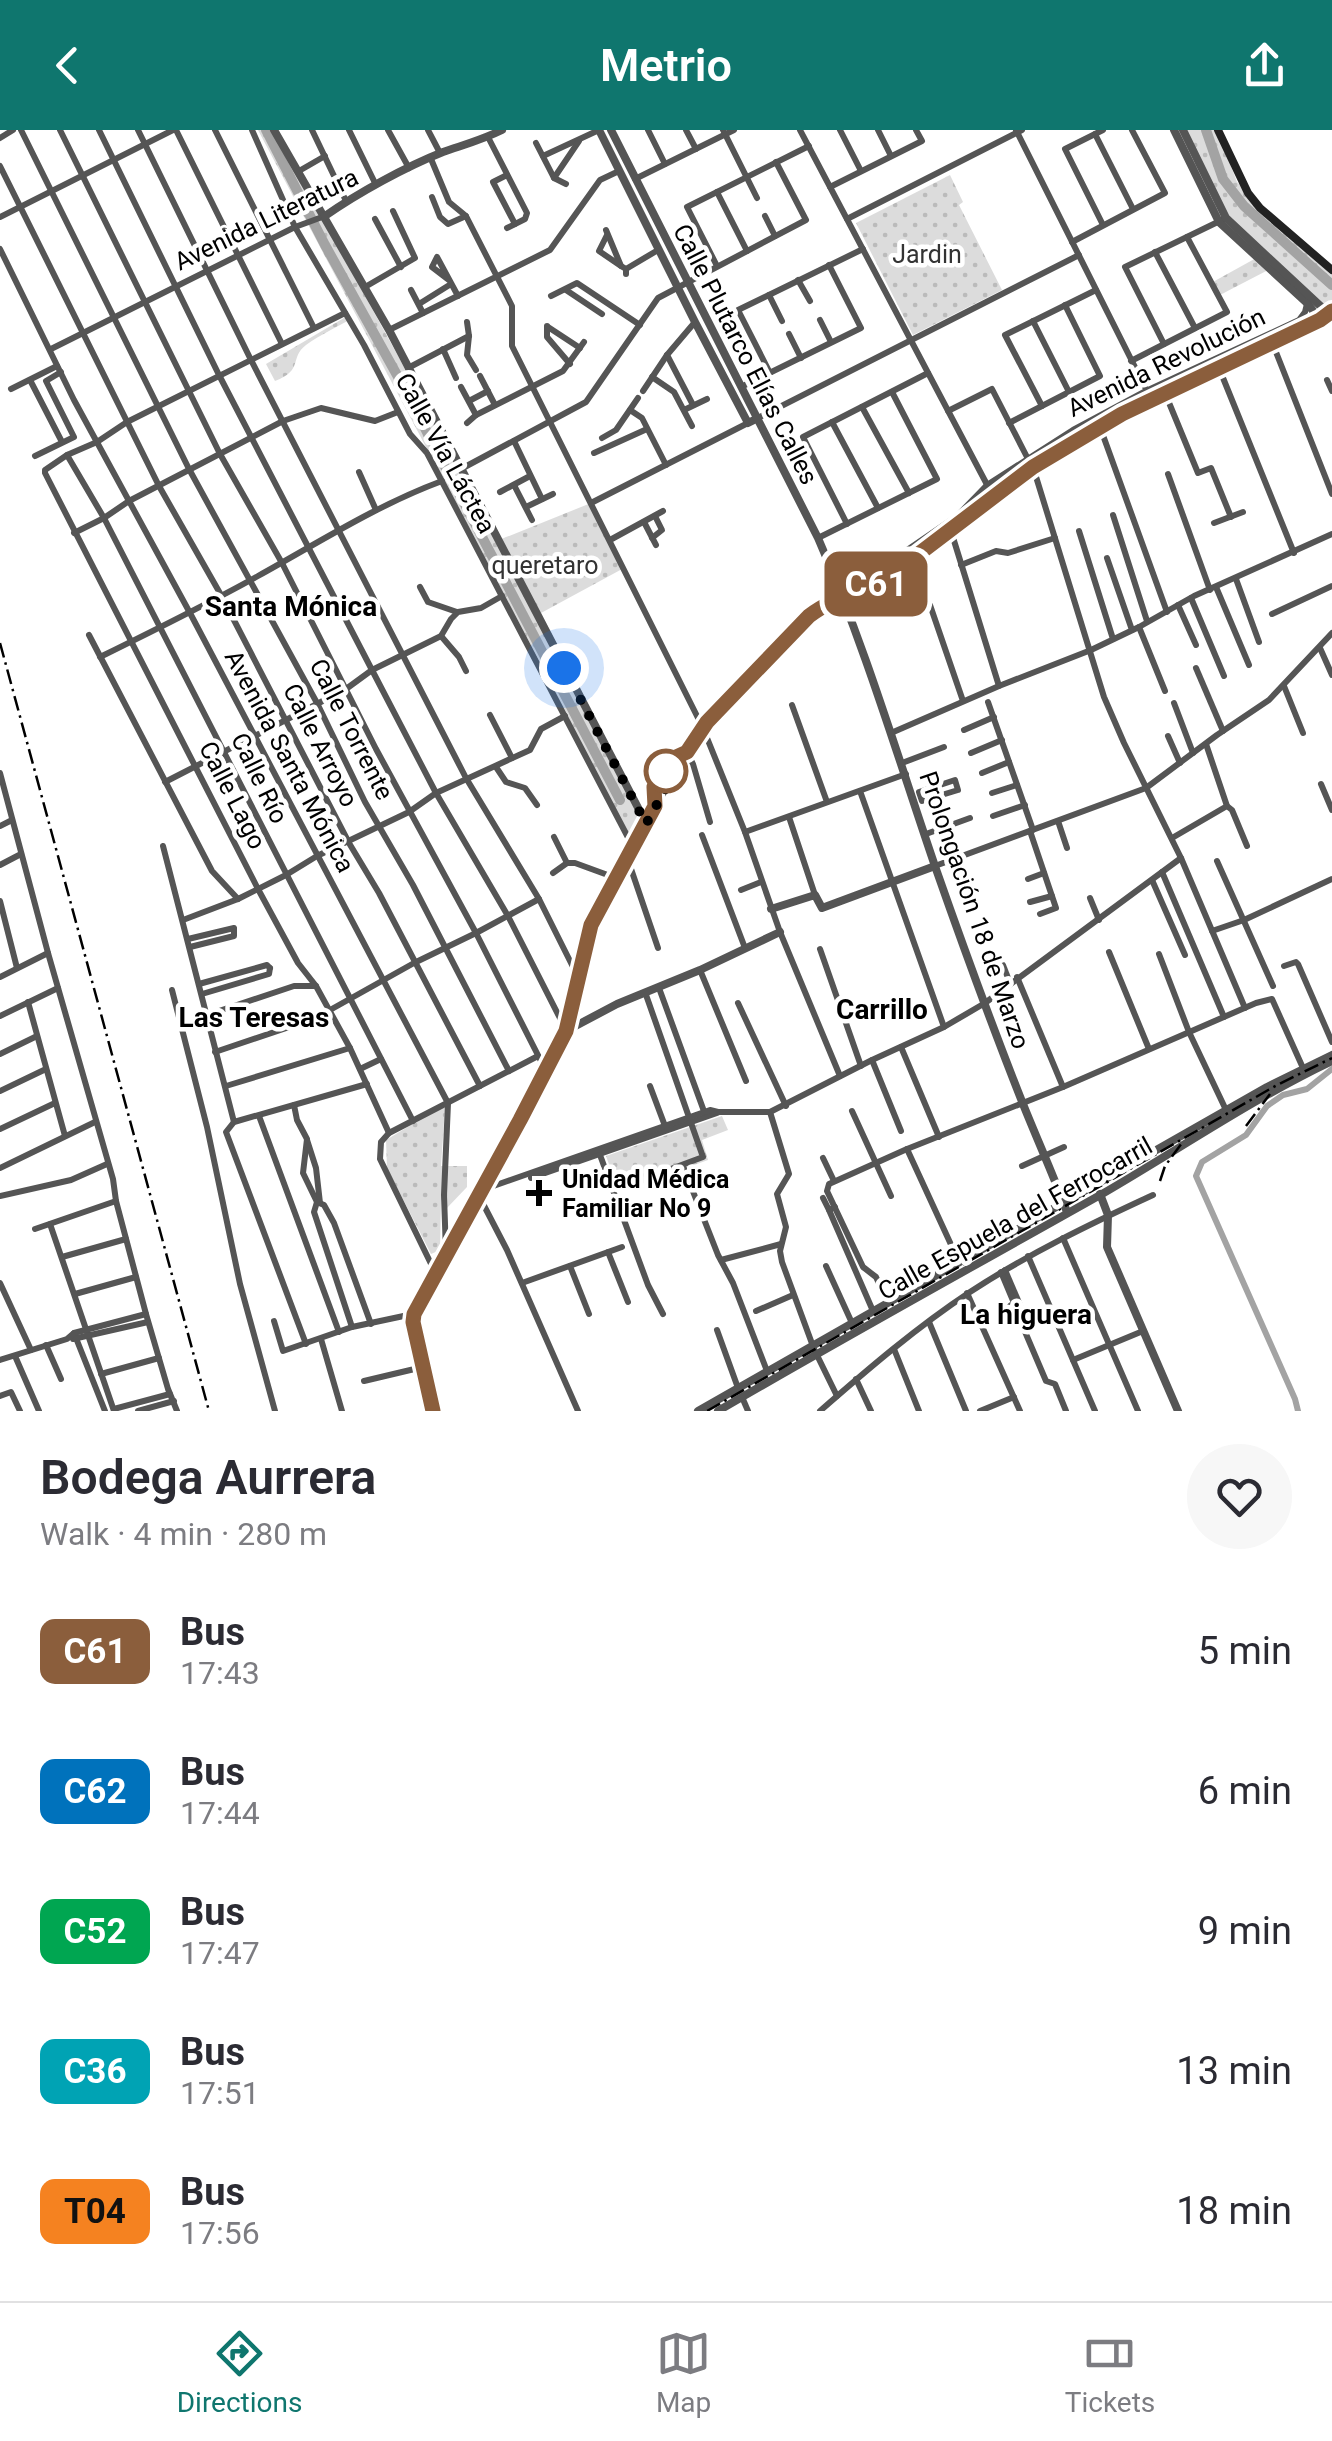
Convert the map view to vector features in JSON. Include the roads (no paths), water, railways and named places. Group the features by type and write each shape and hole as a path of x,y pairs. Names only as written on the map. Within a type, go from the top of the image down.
{"main road":[{"path":"1218,130 1248,193 1260,208 1332,270"},
{"name":"Avenida Revolución","path":"414,1314 566,1031 591,925 703,728 809,616 841,592 869,587 891,575 1030,463 1100,427 1149,395 1165,392 1331,313"},
{"path":"414,1314 433,1411"}],"street":[{"path":"0,138 13,130"},
{"name":"Calle Torrente","path":"21,130 190,469 509,1071"},
{"path":"60,130 220,454 282,562 546,1071"},
{"path":"98,130 372,670 436,793 508,916 566,1031 616,1004 780,932"},
{"path":"138,130 250,360 466,778 538,899 579,978"},
{"path":"0,217 175,130 282,344"},
{"path":"215,130 314,328"},
{"name":"Calle Vía Láctea","path":"252,130 295,227 364,345 410,434 442,481 634,848"},
{"path":"312,130 346,201"},
{"path":"350,130 377,186"},
{"path":"388,130 408,168"},
{"path":"428,130 449,202 466,216 512,306 512,346 703,728 780,932 840,1076"},
{"path":"475,130 507,175 527,212 525,219 511,226 494,182 507,175"},
{"name":"Avenida Literatura","path":"50,350 295,227 317,220 408,168 502,130"},
{"path":"543,156 599,130"},
{"name":"Calle Plutarco Elías Calles","path":"599,130 694,322 818,538 841,592"},
{"name":"Calle Plutarco Elías Calles","path":"611,130 741,387 752,421"},
{"path":"648,130 666,164"},
{"path":"686,130 696,149"},
{"path":"635,180 734,130"},
{"path":"800,130 993,496"},
{"path":"840,130 861,171"},
{"path":"878,130 891,156"},
{"path":"830,187 922,140 916,130"},
{"path":"1072,242 1164,193 1132,130"},
{"path":"1174,130 1223,220 1320,320"},
{"path":"1183,130 1223,220 1331,313"},
{"name":"Calle Vía Láctea","path":"277,131 299,170 317,220 365,287 389,330 646,824"},
{"path":"847,219 1019,131 1149,395"},
{"path":"724,132 757,198"},
{"path":"1104,225 1065,149 1099,132 1134,210"},
{"path":"554,178 579,141"},
{"path":"536,142 554,178 566,184"},
{"path":"717,266 687,207 809,146"},
{"path":"299,170 326,156"},
{"path":"461,469 586,402 658,298 806,220 776,162"},
{"name":"Calle Arroyo","path":"0,166 159,486 221,595 480,1086"},
{"path":"389,330 553,248 600,180 619,171"},
{"path":"717,192 747,251"},
{"path":"432,197 440,217 448,224 466,216"},
{"path":"438,209 449,202"},
{"path":"365,287 416,256 393,211"},
{"path":"765,216 776,236"},
{"path":"375,218 401,267"},
{"path":"1164,344 1125,267 1223,220"},
{"path":"383,234 398,225"},
{"path":"606,233 624,270 599,251 606,233"},
{"path":"1132,361 1226,312 1188,237"},
{"path":"770,373 738,310 863,248"},
{"name":"Avenida Santa Mónica","path":"0,249 97,442 448,1102"},
{"path":"624,270 658,250"},
{"path":"1155,252 1194,328"},
{"path":"591,503 1079,255"},
{"path":"741,387 861,328 829,265"},
{"path":"798,280 810,301"},
{"path":"419,304 450,282 458,296"},
{"path":"551,296 577,283 640,326"},
{"path":"412,290 423,313"},
{"path":"566,290 600,316 609,304"},
{"path":"1042,406 1005,335 1096,290"},
{"path":"769,295 782,320"},
{"name":"Avenida Revolución","path":"841,592 957,516 987,485 1030,463 1073,430 1299,320 1307,303"},
{"path":"1009,423 1100,376 1064,305"},
{"path":"67,455 345,312"},
{"path":"820,320 832,342"},
{"path":"1033,321 1069,392"},
{"path":"467,322 467,356 495,405"},
{"path":"602,438 616,430 694,322"},
{"path":"467,423 570,364 582,345 547,326 547,337 570,364"},
{"path":"789,334 801,358"},
{"path":"408,368 469,336"},
{"path":"1272,342 1332,494"},
{"path":"443,349 456,378"},
{"path":"667,355 693,405"},
{"path":"1218,367 1294,553"},
{"path":"10,389 59,369"},
{"path":"35,456 74,437 46,381 59,369"},
{"path":"847,524 803,437 928,373"},
{"path":"652,376 674,392 692,426"},
{"path":"30,380 62,442"},
{"path":"1327,380 1332,391"},
{"path":"462,387 476,415"},
{"path":"948,411 992,388 1030,463 1104,698 1181,858 1245,1008"},
{"path":"469,401 488,391"},
{"path":"818,538 938,479 892,392"},
{"path":"1165,392 1198,473 1212,468 1231,517"},
{"path":"684,410 707,398"},
{"path":"862,407 909,493"},
{"path":"74,533 283,421 321,408 375,421 398,412"},
{"path":"630,410 642,418 666,465"},
{"path":"832,422 878,508"},
{"path":"596,426 608,447"},
{"path":"1100,427 1167,612"},
{"path":"594,453 647,428"},
{"path":"514,441 542,499"},
{"name":"Calle Lago","path":"67,455 45,470 45,474 258,889 350,1048 389,1133"},
{"name":"Calle Río","path":"67,455 104,518 413,1121"},
{"path":"358,472 376,510"},
{"path":"1168,474 1213,589 1248,664"},
{"path":"500,492 530,476"},
{"path":"100,657 252,580 376,510 442,481"},
{"path":"514,485 532,520"},
{"path":"526,507 553,494"},
{"path":"610,540 663,511"},
{"path":"1214,524 1243,512"},
{"path":"1113,515 1139,626"},
{"path":"644,522 654,541 662,530 655,516"},
{"path":"951,530 999,686"},
{"path":"1079,531 1113,639"},
{"path":"891,733 1090,650 1191,598 1332,534"},
{"path":"962,565 996,551 1008,554 1055,538"},
{"path":"1107,558 1166,690"},
{"path":"1236,578 1260,642"},
{"path":"1272,614 1332,586"},
{"path":"420,587 428,602 458,612 480,608 502,596"},
{"name":"Prolongación 18 de Marzo","path":"841,592 916,796 935,866 985,1003 1076,1233"},
{"path":"1191,598 1224,676"},
{"path":"930,605 964,701"},
{"path":"1178,606 1196,645"},
{"path":"166,782 346,690 372,670 443,633 458,612"},
{"path":"443,633 466,671"},
{"path":"789,816 822,908 1146,788 1269,700 1332,633"},
{"path":"89,636 212,871 238,899"},
{"path":"1320,648 1332,675"},
{"path":"1196,668 1223,730"},
{"path":"1284,686 1302,732"},
{"path":"988,702 1056,908 1040,914"},
{"path":"1174,703 1193,753"},
{"path":"792,705 827,802"},
{"path":"490,715 512,758"},
{"path":"183,920 286,876 317,856 409,812 436,793 530,750 544,726 565,716"},
{"path":"964,730 994,717"},
{"path":"1168,736 1180,764"},
{"path":"971,752 1002,740"},
{"path":"1206,744 1227,806 1247,846"},
{"path":"902,762 944,747"},
{"path":"687,752 710,822"},
{"path":"982,772 1010,762"},
{"path":"496,767 506,782 525,788 537,805"},
{"path":"0,773 147,1318 177,1411"},
{"path":"745,832 906,774"},
{"path":"954,780 958,790 922,801 916,796 954,780"},
{"path":"1321,784 1332,810"},
{"path":"992,793 1017,785"},
{"path":"860,791 944,1028"},
{"path":"993,816 1025,805"},
{"path":"1171,838 1227,806"},
{"path":"926,834 970,818"},
{"path":"0,826 12,820"},
{"path":"1058,822 1068,848"},
{"path":"702,835 745,948"},
{"path":"554,837 568,863"},
{"path":"163,846 234,1122"},
{"path":"0,864 22,854"},
{"path":"480,1194 705,1114 770,1112 786,1106 872,1060 944,1028 985,1003 1181,858"},
{"path":"628,860 658,948"},
{"path":"1218,862 1272,986"},
{"path":"553,873 575,863 616,878"},
{"path":"1162,872 1224,1017"},
{"path":"1028,878 1044,873"},
{"path":"1212,931 1332,879"},
{"path":"1152,880 1184,955"},
{"path":"741,890 761,882"},
{"path":"772,910 815,896"},
{"path":"1030,902 1052,896"},
{"path":"1090,898 1098,920"},
{"path":"215,1052 322,1016 538,899"},
{"path":"0,902 17,968"},
{"path":"232,927 236,934 189,943 232,927"},
{"path":"0,940 9,936"},
{"path":"820,949 861,1066"},
{"path":"1109,952 1149,1049"},
{"path":"0,977 48,953"},
{"path":"1159,954 1189,1032 1226,1110"},
{"path":"1004,964 1010,984"},
{"path":"1284,966 1298,964 1332,1042"},
{"path":"200,984 270,968 270,974 202,994"},
{"path":"700,970 746,1081"},
{"path":"294,986 308,974"},
{"path":"1017,977 1063,1086"},
{"path":"207,1015 294,986 316,986"},
{"path":"0,1016 58,988"},
{"path":"659,988 705,1114"},
{"path":"172,990 208,1127 240,1284 275,1411"},
{"path":"645,992 703,1158 652,1176"},
{"path":"830,1184 1272,998 1303,1068"},
{"path":"28,1002 64,1136"},
{"path":"738,1003 786,1106"},
{"path":"0,1054 37,1036"},
{"path":"901,1047 939,1137"},
{"path":"226,1086 350,1048"},
{"path":"435,1272 380,1159 381,1142 389,1133 538,1056"},
{"name":"Calle Espuela del Ferrocarril","path":"718,1411 767,1371 814,1349 959,1262 982,1255 1064,1202 1226,1110 1303,1068 1332,1058"},
{"name":"Calle Espuela del Ferrocarril","path":"698,1411 740,1392 982,1255 1068,1212 1332,1058"},
{"path":"360,1070 381,1059"},
{"path":"872,1060 901,1131"},
{"path":"0,1092 46,1069"},
{"path":"306,1344 226,1132 234,1122 367,1084"},
{"path":"650,1086 665,1126"},
{"path":"446,1254 448,1102"},
{"path":"0,1129 55,1103"},
{"path":"294,1105 316,1168 318,1202 314,1212 352,1327"},
{"path":"852,1111 890,1196"},
{"path":"770,1112 789,1174 777,1194 786,1227 780,1257 814,1349 837,1396"},
{"path":"259,1116 339,1332"},
{"path":"480,1194 691,1119"},
{"path":"0,1168 95,1122"},
{"path":"307,1142 303,1173 334,1223 371,1324"},
{"path":"1022,1166 1064,1148"},
{"name":"Calle Espuela del Ferrocarril","path":"907,1149 959,1262"},
{"path":"600,1154 648,1285 663,1314"},
{"path":"823,1158 832,1209 873,1311"},
{"path":"0,1196 71,1180 107,1164"},
{"path":"683,1166 767,1371"},
{"path":"480,1194 578,1411"},
{"path":"1100,1194 1108,1215 1106,1247 1174,1410"},
{"path":"820,1411 929,1322 1003,1271 1153,1195"},
{"path":"823,1198 863,1267 876,1277 888,1302"},
{"path":"35,1229 116,1201"},
{"path":"50,1224 110,1411"},
{"path":"1063,1238 1138,1411"},
{"path":"62,1257 126,1239"},
{"path":"721,1260 782,1244"},
{"path":"522,1283 622,1247"},
{"path":"608,1252 628,1302"},
{"path":"1028,1256 1095,1411"},
{"path":"570,1266 589,1314"},
{"path":"826,1266 852,1323"},
{"path":"1003,1271 1046,1380 1055,1384 1066,1411"},
{"path":"75,1294 136,1277"},
{"path":"0,1283 4,1299 32,1350"},
{"path":"968,1294 1020,1411"},
{"path":"756,1311 793,1295"},
{"path":"274,1321 283,1351 352,1327 414,1314"},
{"path":"0,1360 147,1318"},
{"path":"929,1322 966,1411"},
{"path":"717,1330 748,1411"},
{"path":"1073,1360 1144,1332"},
{"path":"72,1337 110,1411"},
{"path":"321,1339 342,1411"},
{"path":"46,1345 61,1379"},
{"path":"894,1349 919,1411"},
{"path":"15,1356 39,1411"},
{"path":"100,1374 159,1358"},
{"path":"364,1381 423,1368"},
{"path":"856,1378 871,1411"},
{"path":"0,1396 11,1392 20,1411"},
{"path":"110,1411 172,1397"},
{"path":"138,1411 172,1397"},
{"path":"980,1411 1014,1398"}],"waterway":[{"path":"266,130 620,800"},
{"path":"1206,130 1223,179 1244,206 1332,285"},
{"path":"1298,1411 1196,1176 1202,1162 1246,1135 1267,1106 1283,1095 1307,1089 1332,1069"}],"railway":[{"path":"0,643 209,1411"},
{"path":"707,1411 1277,1085 1332,1058"},
{"path":"1246,1126 1270,1094"},
{"path":"1160,1181 1165,1166 1182,1143"}],"place":[{"name":"Unidad Médica Familiar No 9","path":"539,1193"}],"district":[{"name":"Santa Mónica","path":"291,606"},
{"name":"Carrillo","path":"882,1009"},
{"name":"Las Teresas","path":"254,1017"},
{"name":"La higuera","path":"1026,1314"}],"park label":[{"name":"Jardin","path":"927,254"},
{"name":"queretaro","path":"545,565"}]}
